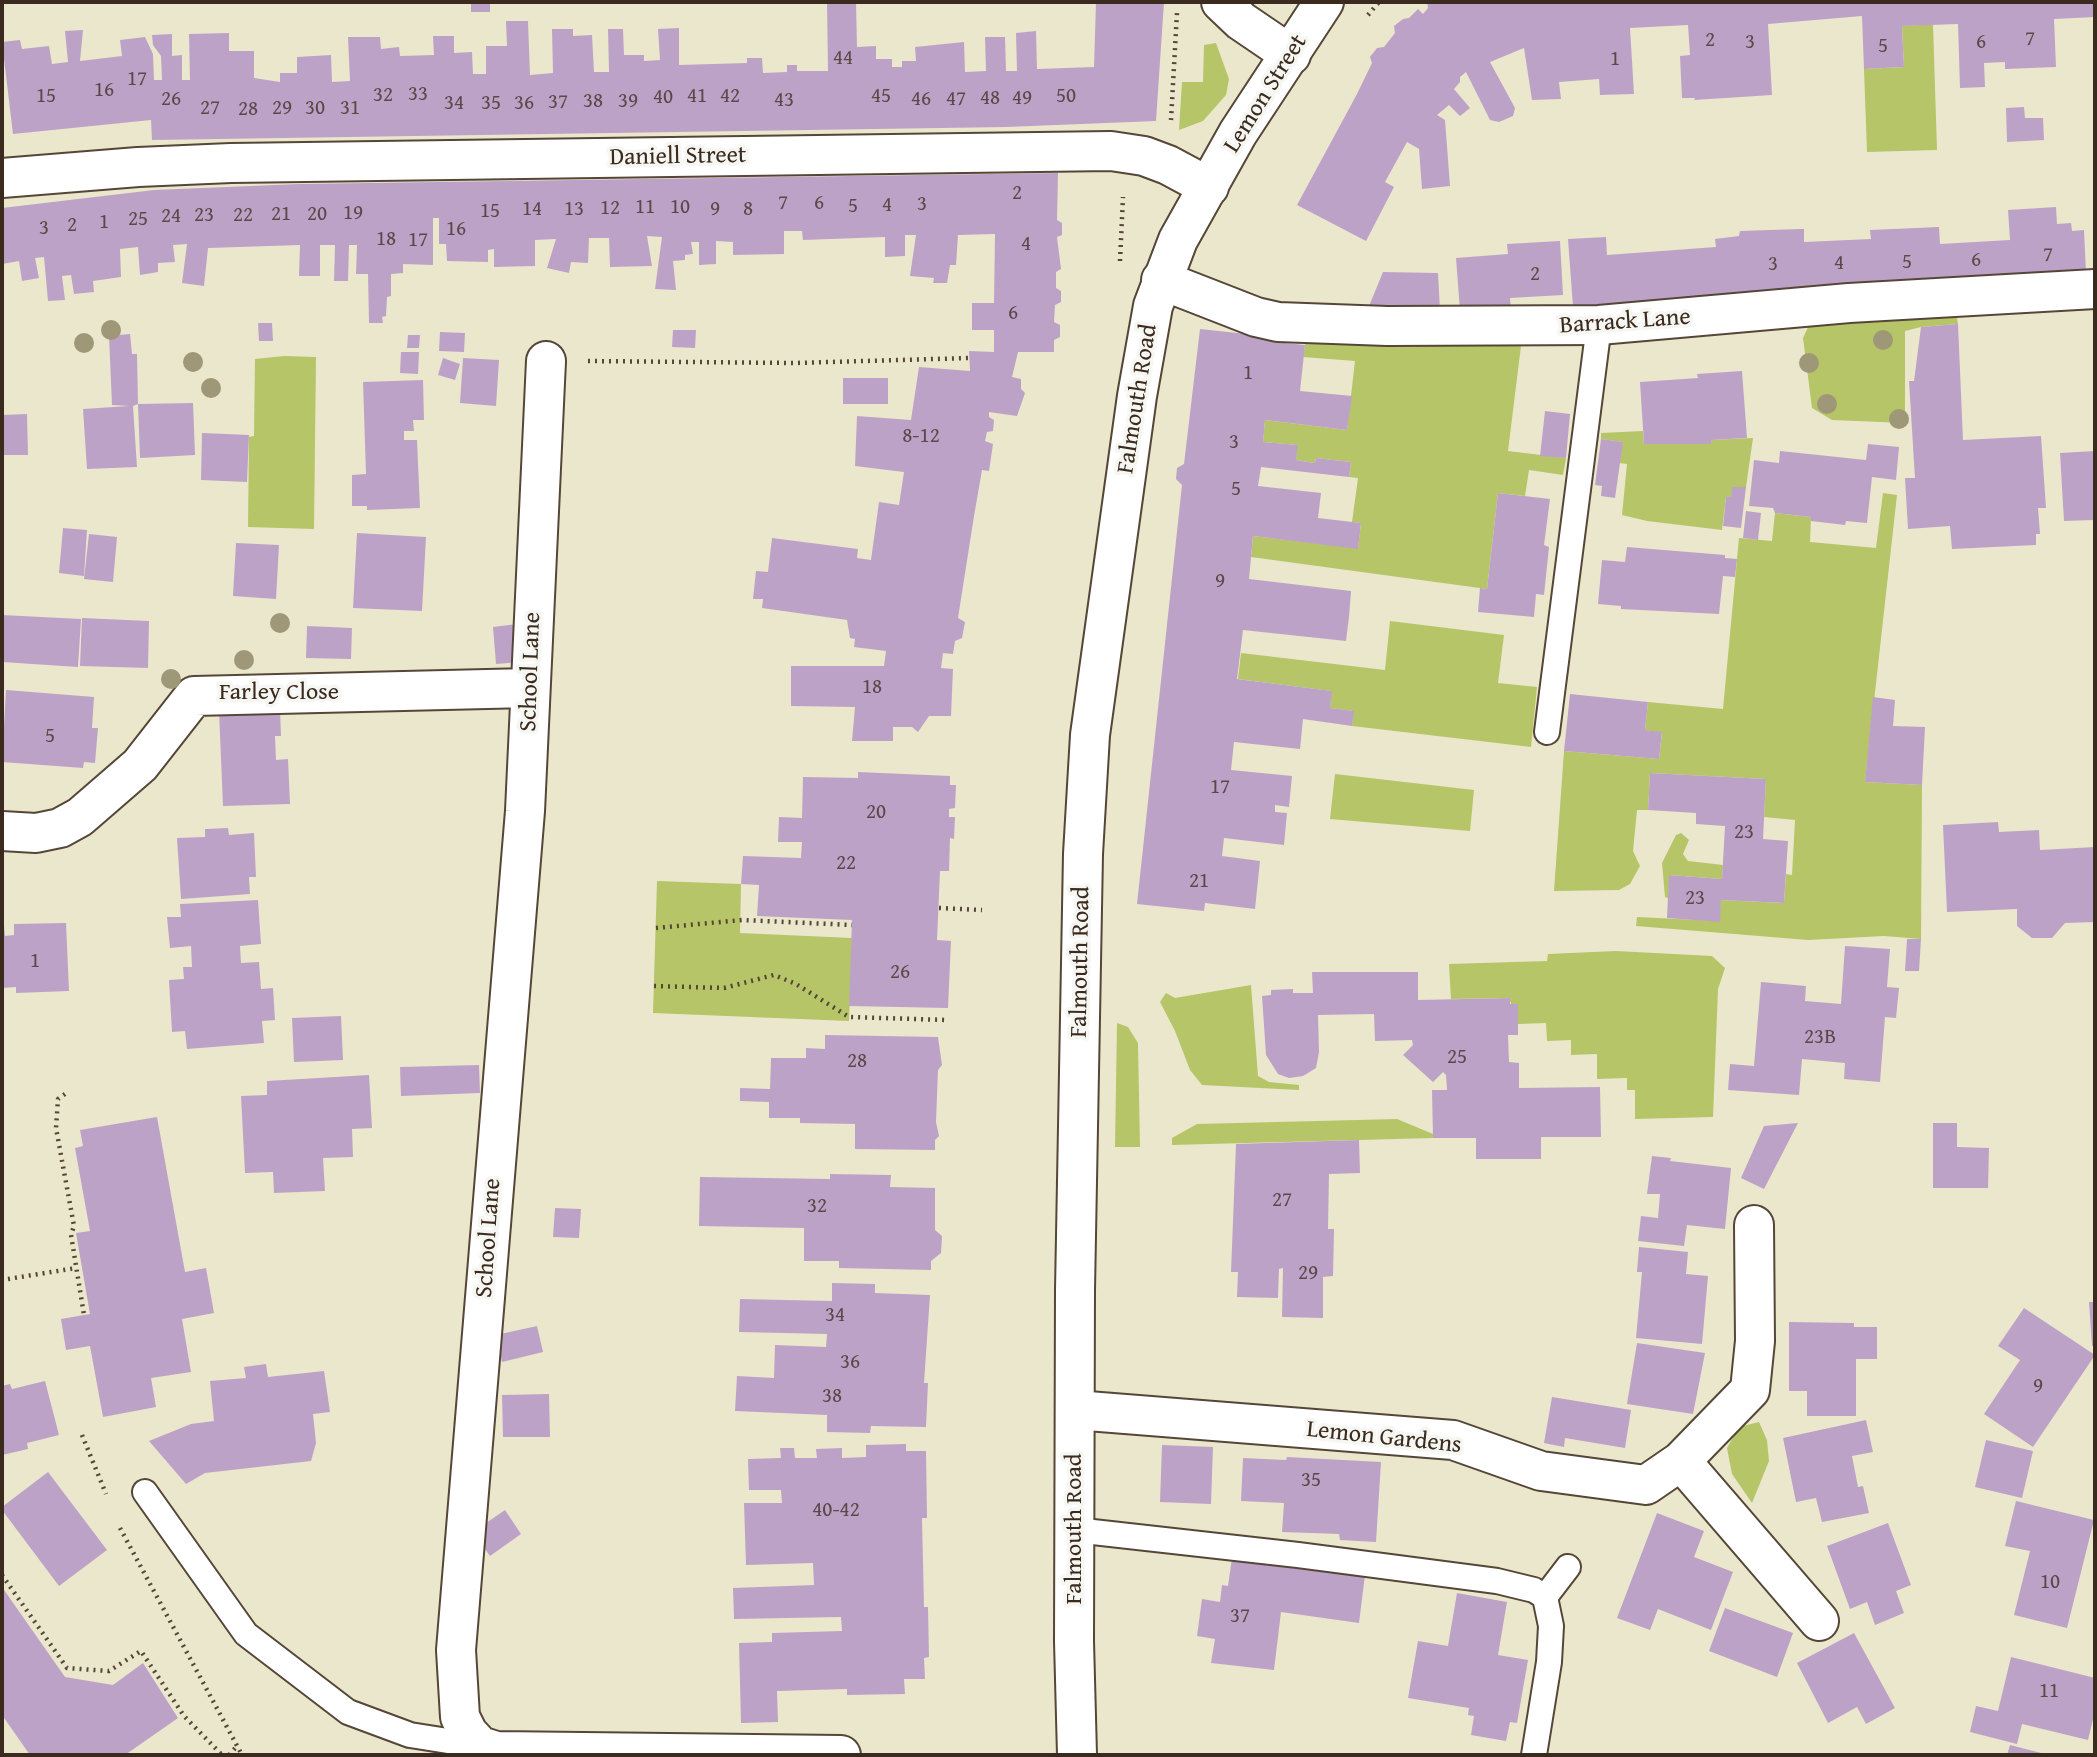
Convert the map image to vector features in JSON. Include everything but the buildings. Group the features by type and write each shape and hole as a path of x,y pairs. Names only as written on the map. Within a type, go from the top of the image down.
{"street":[{"path":"1222,2 1241,21 1291,55"},
{"name":"Lemon Street","path":"1209,187 1238,132 1324,2"},
{"name":"Daniell Street","path":"2,178 138,167 379,160 1111,151 1144,156 1168,165 1209,187"},
{"name":"Falmouth Road","path":"1077,1755 1074,1530 1079,975 1090,735 1146,335 1161,280 1178,240 1209,187"},
{"name":"Barrack Lane","path":"1161,280 1256,317 1278,321 1401,326 1599,325 1849,303 2095,289"},
{"name":"School Lane","path":"480,1746 468,1734 460,1717 456,1650 525,811 545,361"},
{"name":"Farley Close","path":"2,831 60,828 80,817 140,765 194,696 529,688"},
{"name":"Lemon Gardens","path":"1075,1410 1452,1440 1541,1471 1646,1485 1681,1461 1750,1390 1755,1341 1754,1225"},
{"path":"1681,1461 1819,1620"},
{"path":"480,1746 496,1751 841,1755"}],"lane":[{"path":"1547,732 1599,325"},
{"path":"145,1492 246,1634 348,1712 410,1735 480,1746"},
{"path":"1074,1530 1497,1581 1534,1590 1545,1597 1550,1611 1551,1642 1534,1755"},
{"path":"1545,1597 1568,1567"}],"path":[{"path":"1360,25 1379,2"},
{"path":"545,361 794,363 969,358"},
{"path":"939,908 982,910"},
{"path":"656,928 742,920 852,925"},
{"path":"654,986 724,988 774,975 796,984 849,1017 948,1020"},
{"path":"65,1094 58,1099 56,1128 74,1226 71,1235 84,1315"},
{"path":"8,1279 76,1268"},
{"path":"82,1435 110,1505"},
{"path":"115,1517 243,1755"},
{"path":"2,1576 67,1668 109,1671 141,1651 184,1716 222,1755"},
{"path":"229,1755 237,1746"}],"green space":[{"path":"1933,24 1937,150 1867,152 1864,69 1904,67 1902,26"},
{"path":"1216,43 1229,79 1226,95 1203,121 1179,130 1182,82 1203,82 1204,45"},
{"path":"1956,312 1958,324 1905,331 1905,423 1832,420 1812,408 1803,338 1810,323"},
{"path":"1306,339 1521,346 1508,451 1566,458 1563,475 1529,470 1525,496 1498,493 1487,589 1251,557 1253,536 1358,548 1361,523 1352,522 1358,478 1349,477 1351,462 1316,458 1315,463 1296,460 1297,445 1263,442 1265,420 1347,430 1355,361 1303,357"},
{"path":"316,357 314,529 248,527 249,437 254,436 255,359"},
{"path":"1643,431 1644,444 1710,444 1711,440 1753,438 1746,487 1733,487 1731,497 1726,497 1722,530 1647,521 1622,515 1627,464 1619,463 1622,442 1601,439 1601,433"},
{"path":"1883,493 1897,495 1865,782 1922,785 1921,939 1884,936 1808,940 1636,926 1637,917 1719,921 1721,900 1784,903 1786,874 1792,875 1795,820 1764,817 1766,779 1650,773 1648,810 1637,810 1633,851 1640,866 1630,884 1619,890 1554,891 1564,751 1659,759 1662,733 1645,730 1648,702 1723,709 1739,538 1772,541 1775,513 1811,517 1810,542 1876,548"},
{"path":"1390,621 1504,635 1498,683 1537,687 1531,747 1352,726 1353,711 1330,708 1331,691 1238,679 1241,653 1385,670"},
{"path":"1335,774 1474,790 1470,831 1330,819"},
{"path":"1681,833 1689,840 1683,854 1688,861 1723,865 1722,879 1670,875 1668,898 1665,897 1662,863 1676,835"},
{"path":"657,881 741,884 740,933 852,938 849,1021 653,1013"},
{"path":"1616,951 1712,956 1725,968 1718,989 1713,1117 1635,1119 1635,1090 1627,1090 1627,1078 1597,1079 1597,1054 1571,1055 1571,1040 1547,1041 1546,1023 1518,1024 1509,998 1451,999 1449,964 1547,961 1548,954"},
{"path":"1251,985 1258,1076 1269,1082 1299,1085 1299,1090 1202,1085 1190,1070 1160,1002 1166,993 1175,998"},
{"path":"1117,1023 1128,1027 1138,1043 1140,1147 1115,1147"},
{"path":"1397,1119 1433,1134 1433,1138 1172,1145 1172,1138 1197,1124"},
{"path":"1759,1422 1767,1440 1769,1461 1752,1503 1732,1474 1727,1448 1739,1427"}]}
